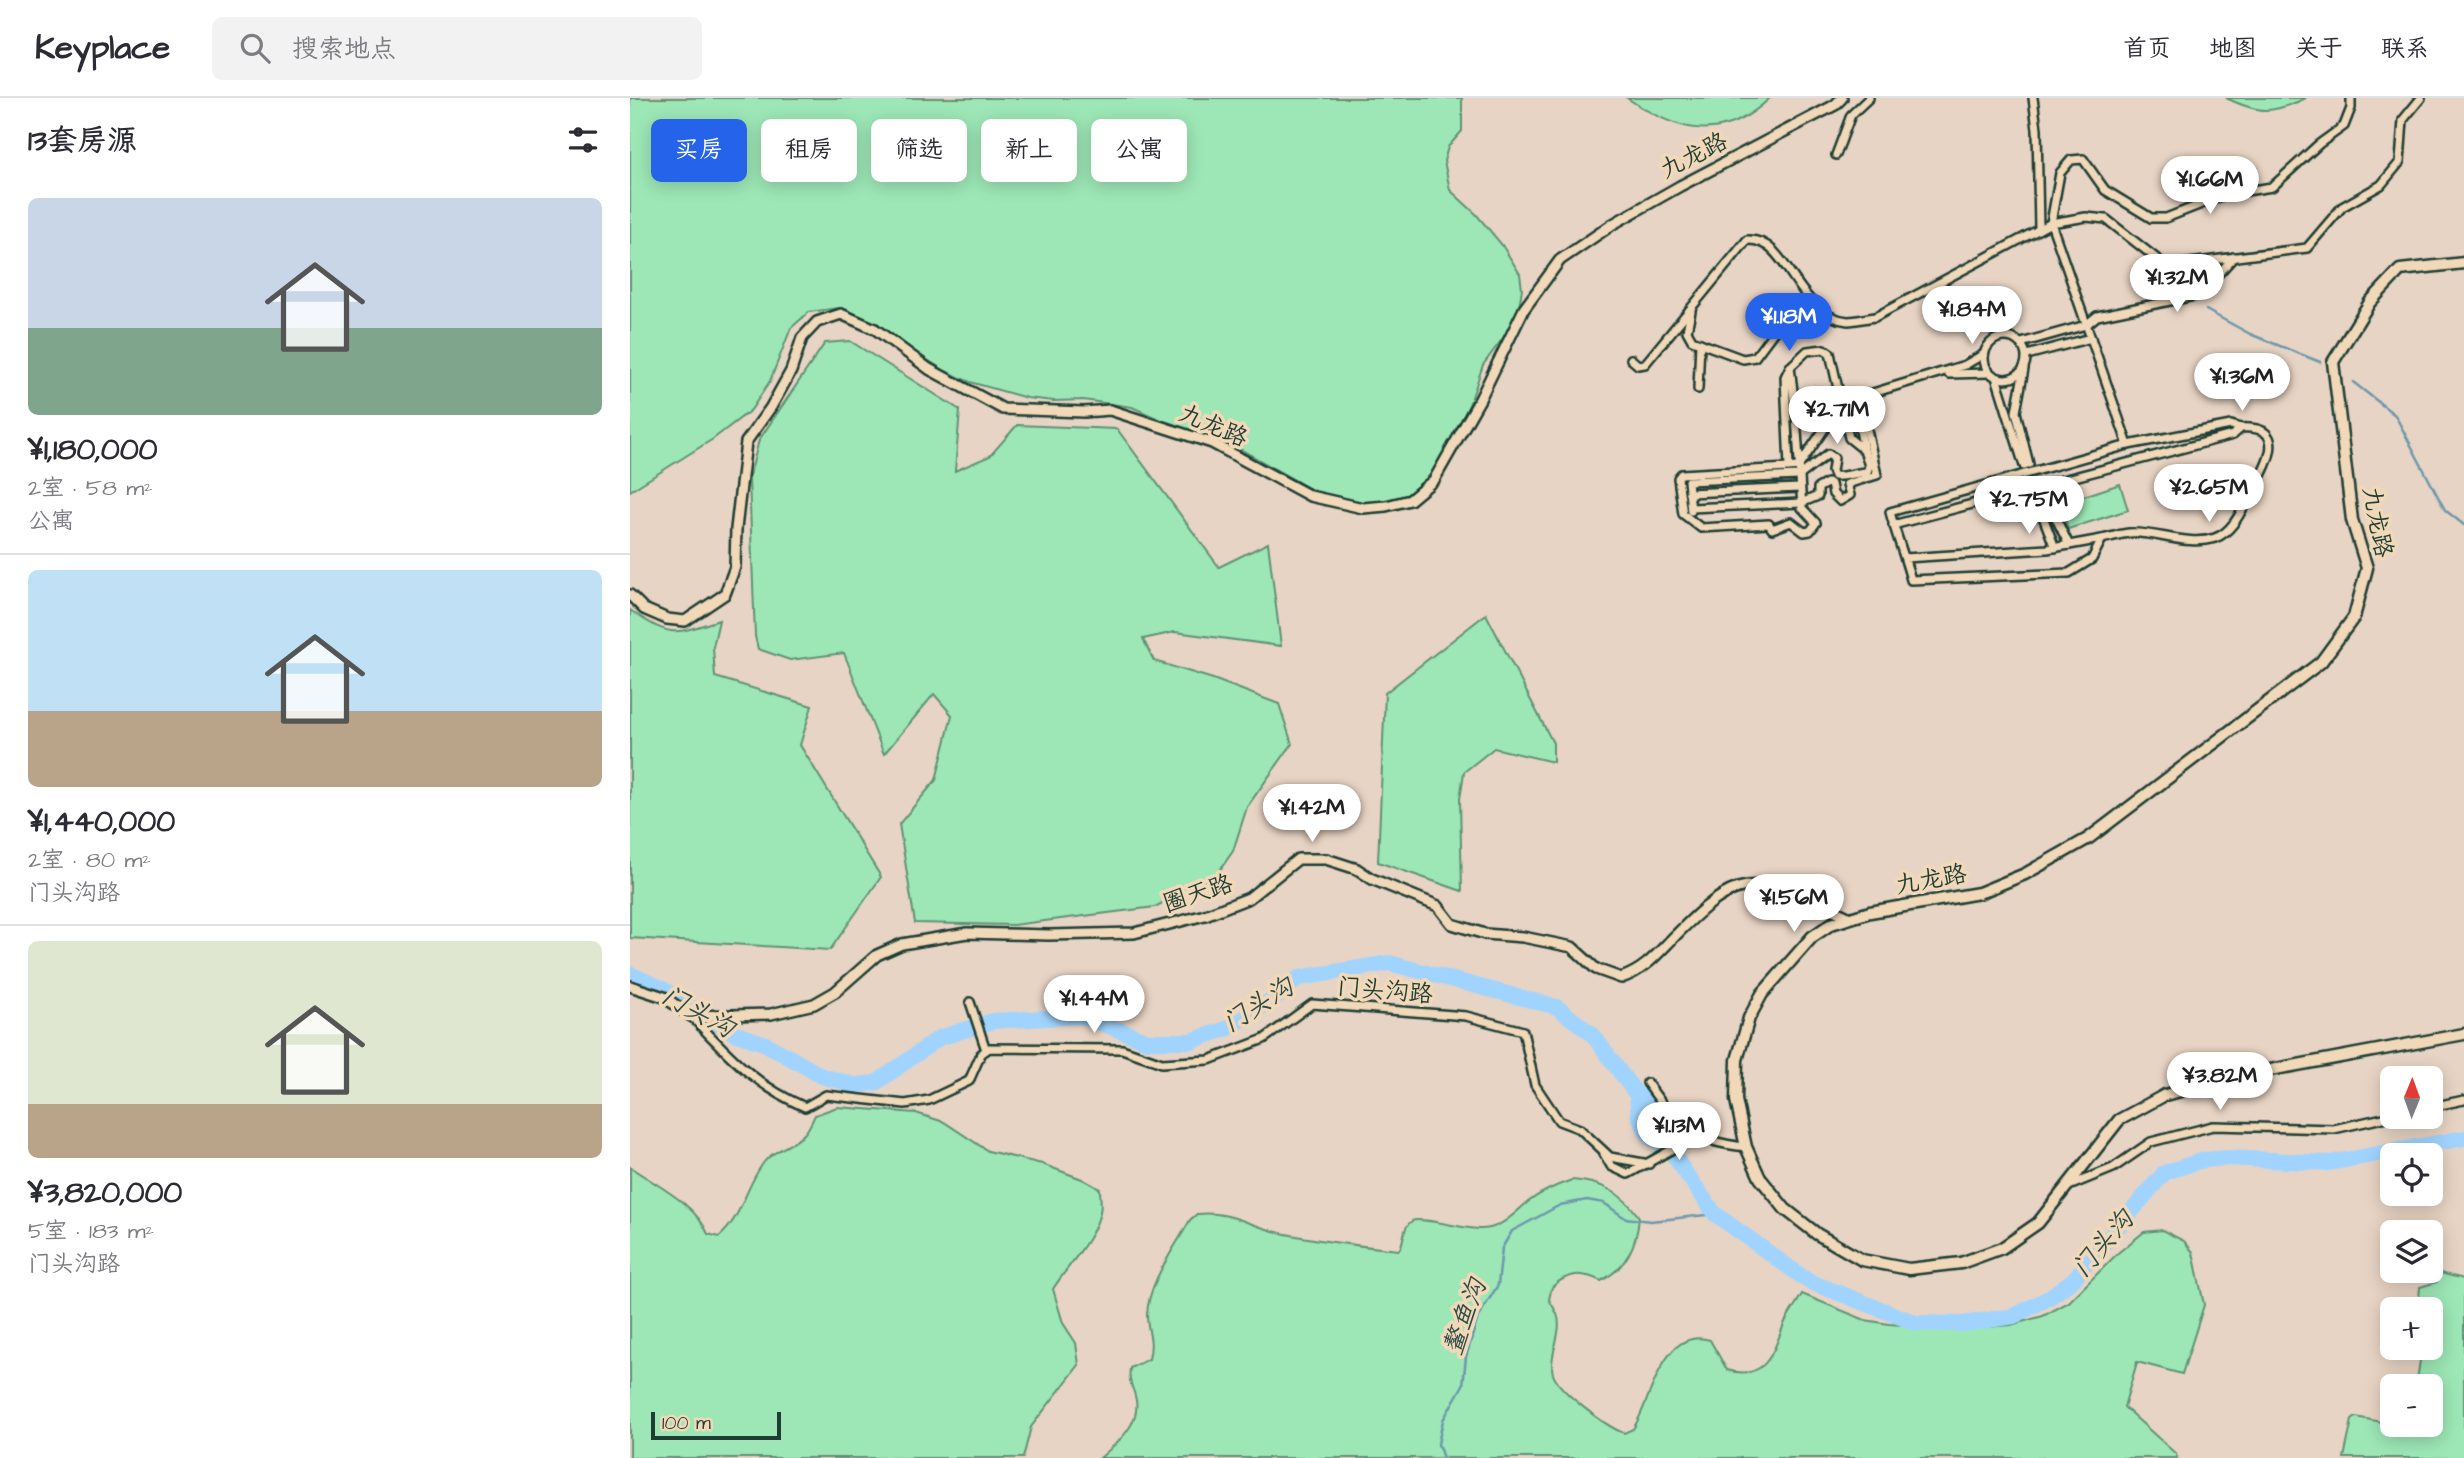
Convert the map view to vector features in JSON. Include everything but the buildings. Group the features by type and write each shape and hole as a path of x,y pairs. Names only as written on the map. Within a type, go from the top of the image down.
{"main road":[{"name":"九龙路","path":"2464,263 2400,270 2370,302 2333,362 2352,520 2367,568 2354,617 2322,662 2089,838 2025,874 1979,893 1870,912 1831,925 1812,937 1769,985 1749,1018 1737,1060 1736,1100 1746,1147 1760,1178 1785,1209 1817,1234 1862,1260 1909,1269 1961,1263 2002,1248 2038,1223 2119,1120 2165,1095 2238,1076 2464,1034"}],"street":[{"name":"九龙路","path":"630,595 644,609 667,620 685,621 724,594 735,567 736,529 746,443 771,407 791,371 802,338 817,322 841,314 875,329 929,369 1003,409 1084,412 1111,410 1212,443 1310,496 1363,508 1409,500 1434,480 1480,399 1524,309 1560,260 1613,224 1824,111 1842,98"},
{"path":"1836,155 1851,115 1869,98"},
{"path":"2033,98 2037,130 2039,229"},
{"path":"2128,445 2051,223 2060,173 2071,160 2083,159 2105,190 2151,218 2166,218 2227,194 2272,187 2344,125 2351,108 2351,98"},
{"path":"1631,359 1638,365 1645,364 1747,240 1759,239 1772,248 1806,298 1822,313 1848,321 1875,317 2051,223 2086,217 2106,219 2166,266 2307,248 2342,207 2381,185 2399,162 2403,120 2421,98"},
{"path":"2021,343 2086,325 2097,316 2199,295 2234,256"},
{"path":"1692,307 1687,331 1692,340 1743,359 1755,357 1793,306"},
{"path":"2011,337 2021,343 2027,355 2016,412 2027,465 1993,375 1984,361 1987,347 1997,338 2011,337"},
{"path":"2027,355 2091,338"},
{"path":"1698,389 1700,343"},
{"path":"1789,468 1786,377 1790,367 1807,351 1824,349 1830,353 1849,438 1864,450"},
{"path":"1799,471 1843,402 1965,365 1984,354"},
{"path":"1790,367 1796,415 1801,503 1815,523 1810,531 1804,532 1791,522 1772,529 1769,524 1701,528 1684,514 1679,481 1681,474 1789,468 1799,471"},
{"path":"1938,374 1993,375 2010,379 2024,368"},
{"path":"1679,481 1799,471 1828,454 1834,458 1834,476 1867,471 1870,466 1864,450 1857,399"},
{"path":"1691,508 1801,503 1818,496 1818,488 1827,483 1831,484 1833,494 1840,501 1850,495 1847,484 1877,475 1857,399"},
{"path":"1905,558 2055,548 2130,533 2188,539 2214,538 2232,527 2270,460 2271,444 2264,431 2255,427 2241,428 2231,425 2128,445 1890,512 1911,580 2069,573 2092,559 2102,539"},
{"path":"1894,525 2233,435 2241,428"},
{"path":"1688,481 1692,521"},
{"path":"1689,493 1800,488"},
{"path":"2046,498 2068,545"},
{"path":"2036,501 2055,548"},
{"name":"圈天路","path":"691,1016 771,1014 814,1004 835,992 877,956 902,944 967,933 1134,933 1205,915 1249,898 1298,859 1326,859 1357,869 1372,879 1438,906 1452,924 1485,934 1523,937 1572,947 1597,969 1621,978 1640,972 1686,925 1721,896 1740,887 1758,886 1805,896 1850,918"},
{"path":"630,986 664,997 691,1016 743,1069 776,1094 805,1107 826,1095 905,1104 929,1100 969,1081 981,1054 986,1050 970,1002"},
{"name":"门头沟路","path":"986,1050 1122,1049 1162,1063 1209,1060 1264,1039 1312,1004 1465,1016 1523,1031 1535,1085 1552,1112 1559,1121 1580,1129 1603,1153"},
{"path":"1647,1083 1671,1117 1696,1137 1746,1147"},
{"path":"2443,1105 2464,1100"},
{"path":"2068,1186 2113,1168 2151,1142 2213,1126 2334,1129 2380,1119"},
{"path":"1603,1153 1611,1167 1625,1174 1634,1173 1696,1137"},
{"path":"1603,1153 1630,1162 1649,1164"}],"green space":[{"path":"630,98 1462,98 1462,131 1448,147 1444,161 1450,190 1476,214 1502,245 1520,274 1522,289 1517,319 1483,365 1471,400 1441,467 1418,495 1375,508 1330,500 1238,448 1184,430 1132,407 1083,400 1027,398 970,382 945,371 864,320 839,308 809,312 791,328 770,381 751,410 713,439 630,491"},
{"path":"1627,98 1770,98 1752,113 1735,122 1700,128 1682,126 1664,119"},
{"path":"2226,98 2306,98 2284,107 2266,110 2248,107"},
{"path":"850,341 960,410 955,471 990,456 1017,425 1117,429 1219,567 1268,543 1281,646 1175,632 1143,639 1154,661 1213,679 1279,704 1292,744 1247,807 1233,851 1217,874 1155,907 1013,925 915,923 899,824 936,780 952,715 934,694 884,754 844,653 790,660 758,649 755,636 749,479 759,440 825,343"},
{"path":"2120,484 2128,510 2068,529 2060,504"},
{"path":"630,610 655,625 673,631 691,629 719,620 713,647 715,677 812,706 800,745 881,877 830,950 630,938"},
{"path":"1486,614 1553,743 1553,762 1494,748 1464,772 1460,799 1462,891 1378,862 1385,693"},
{"path":"837,1107 916,1113 944,1122 988,1151 1042,1164 1100,1189 1101,1209 1093,1232 1053,1289 1063,1323 1076,1343 1079,1365 1031,1427 1023,1458 630,1458 630,1167 685,1204 708,1234 719,1237 739,1211 764,1162 800,1138 815,1115"},
{"path":"1572,1180 1593,1183 1611,1190 1626,1201 1639,1217 1636,1237 1629,1255 1610,1276 1601,1281 1581,1275 1564,1278 1552,1287 1549,1299 1559,1321 1552,1359 1553,1374 1564,1390 1584,1408 1624,1433 1633,1429 1661,1368 1680,1344 1694,1339 1710,1340 1727,1370 1752,1372 1767,1361 1785,1322 1802,1294 1865,1320 1889,1324 1963,1329 2011,1325 2043,1316 2069,1302 2119,1252 2144,1232 2162,1230 2184,1241 2193,1252 2204,1305 2182,1374 2137,1362 2124,1407 2176,1454 2177,1458 1100,1458 1126,1433 1134,1418 1136,1400 1130,1381 1130,1368 1149,1359 1151,1345 1147,1315 1152,1290 1190,1220 1197,1214 1229,1216 1296,1236 1399,1250 1407,1227 1412,1221 1424,1220 1475,1229 1489,1228 1507,1220 1538,1195"},
{"path":"2443,1274 2464,1279 2464,1458 2344,1458 2352,1420 2356,1417 2380,1422 2380,1437 2443,1437 2443,1374 2418,1374 2420,1360 2443,1360 2443,1297 2419,1297 2420,1287 2443,1283"}],"waterway":[{"path":"2206,310 2250,334 2320,362"},
{"path":"2353,382 2395,415 2445,510 2464,525"},
{"name":"门头沟","path":"630,974 663,989 734,1033 766,1044 822,1076 854,1085 876,1083 939,1038 993,1021 1082,1016 1148,1041 1191,1041 1229,1028 1275,998 1299,978 1389,963 1557,1007 1593,1035 1637,1095 1639,1116 1649,1136 1669,1149 1715,1214 1808,1281 1916,1323 1963,1324 2014,1316 2047,1299 2073,1280 2164,1173 2203,1160 2228,1158 2329,1163 2464,1138"},
{"name":"门头沟","path":"1637,1095 1653,1105 1662,1117 1668,1131 1669,1149"},
{"name":"鳌鱼沟","path":"1443,1458 1438,1444 1443,1420 1463,1385 1466,1357 1478,1317 1498,1285 1502,1248 1512,1231 1560,1205 1587,1200 1604,1203 1625,1218 1651,1221 1715,1214"}],"tunnel":[{"path":"2031,467 2046,498"},
{"path":"2025,470 2037,501"}]}
